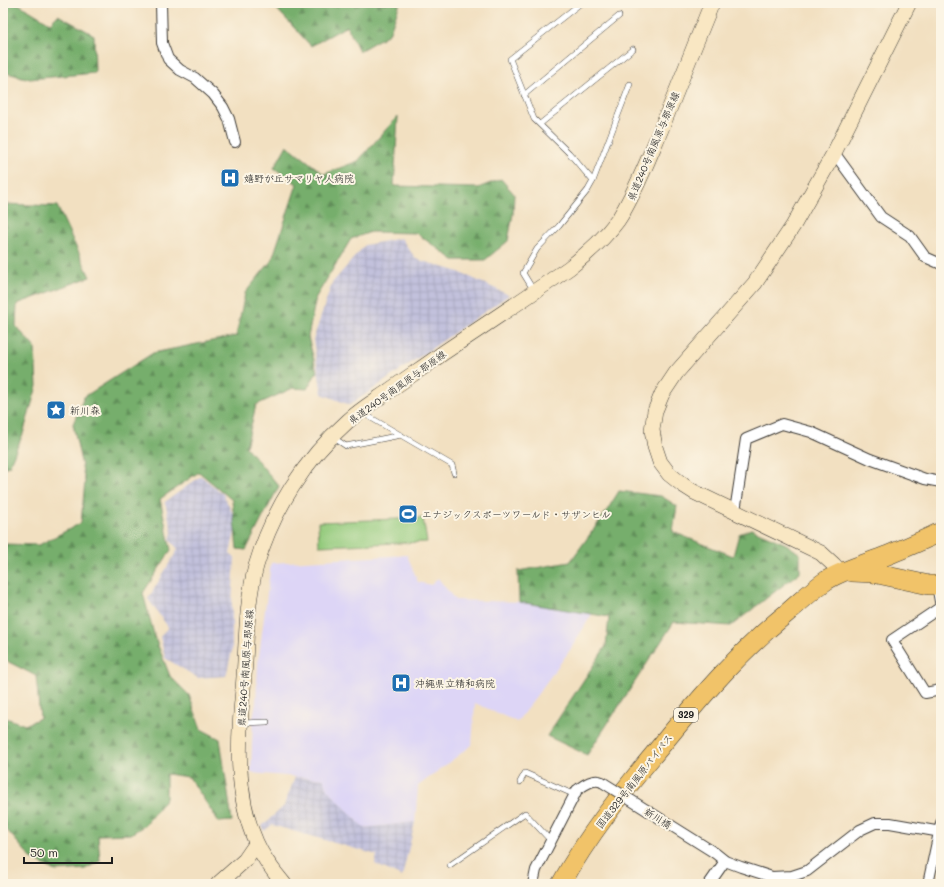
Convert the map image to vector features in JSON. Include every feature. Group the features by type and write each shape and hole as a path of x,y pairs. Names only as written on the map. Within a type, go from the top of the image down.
{"highway":[{"name":"国道329号南風原バイパス","path":"561,884 570,867 600,823 637,774 712,686 742,654 775,623 827,580 941,532"},
{"name":"国道329号南風原バイパス","path":"841,573 873,573 939,585"}],"main road":[{"name":"県道240号南風原与那原線","path":"284,884 268,865 256,844 247,820 240,782 240,723 246,631 252,585 263,544 271,525 283,501 303,471 332,436 349,420 394,387 568,268 592,249 607,234 628,204 636,188 712,3"},
{"path":"841,573 821,553 694,492 683,485 669,474 660,462 655,447 652,430 655,411 662,394 676,373 755,283 793,226 833,155 908,3"},
{"path":"218,884 245,860 256,844"}],"street":[{"path":"161,3 162,43 168,59 180,70 195,78 213,94 223,107 229,119 235,142"},
{"path":"833,155 838,158 881,217 910,236 925,257 941,264"},
{"path":"735,511 746,439 782,424 811,432 870,459 924,479 941,482"},
{"path":"939,585 941,607 892,640 925,693 941,690"},
{"name":"新川橋","path":"575,795 577,790 588,782 602,782 715,853 725,861 772,877 792,876 807,871 860,830 875,823 890,823 940,829"},
{"path":"533,884 536,870 575,795"},
{"path":"928,884 940,829"},
{"path":"709,884 725,861"}],"lane":[{"path":"581,3 510,59 534,118 569,153 593,181"},
{"path":"524,95 619,16"},
{"path":"540,124 633,49"},
{"path":"534,292 524,273 537,249 559,226 588,190 593,181 630,84"},
{"path":"360,411 452,465 454,473"},
{"path":"332,436 346,446 402,435"},
{"path":"240,723 267,722"},
{"path":"520,782 525,773 575,795"},
{"path":"450,866 525,813 551,841"}],"shaded area":[{"path":"401,238 416,259 459,272 509,295 350,405 322,394 313,340 332,283 365,245"},
{"path":"201,476 223,494 237,522 230,554 235,558 232,603 232,651 226,676 198,678 165,658 160,637 168,627 148,599 178,549 170,540 172,532 165,502"},
{"name":"沖縄県立精和病院","path":"407,555 418,582 431,585 438,578 455,600 519,602 592,614 570,650 517,722 475,703 472,745 418,786 415,822 364,828 329,791 323,779 251,773 253,718 256,703 258,664 271,563"},
{"path":"295,777 323,779 329,791 364,828 415,822 402,877 375,864 377,855 272,825 264,831 262,826 284,806"}],"green space":[{"path":"3,3 17,3 50,23 58,15 94,35 95,73 30,79 3,72"},
{"path":"274,3 399,3 399,6 389,34 359,51 347,26 311,46 274,6"},
{"path":"398,116 394,186 478,188 501,179 514,194 513,214 508,241 485,260 454,260 416,233 371,232 351,239 316,297 308,337 317,372 307,389 293,388 256,405 246,447 279,486 246,550 237,549 232,500 199,472 160,499 171,550 143,593 155,638 170,676 189,695 201,729 220,739 232,821 219,822 189,777 166,774 166,798 145,825 131,834 98,835 100,861 85,869 56,871 32,859 7,830 3,828 3,717 25,725 40,718 36,676 3,659 3,544 39,545 81,523 85,481 73,424 84,397 153,353 236,336 245,293 272,260 297,184 274,168 287,145 324,174 358,161"},
{"path":"3,204 57,206 90,277 17,304 16,326 35,348 37,386 23,434 9,466 3,468"},
{"path":"619,491 661,496 677,506 673,532 733,556 739,534 751,529 786,544 800,554 800,572 731,626 674,622 587,755 547,736 606,646 609,617 519,602 518,571 570,562 604,515"},
{"path":"423,518 427,542 319,546 318,522"}],"place":[{"name":"嬉野が丘サマリヤ人病院","path":"230,178"},
{"name":"新川森","path":"56,410"},
{"name":"エナジックスポーツワールド・サザンヒル","path":"408,514"},
{"name":"沖縄県立精和病院","path":"401,683"}]}
